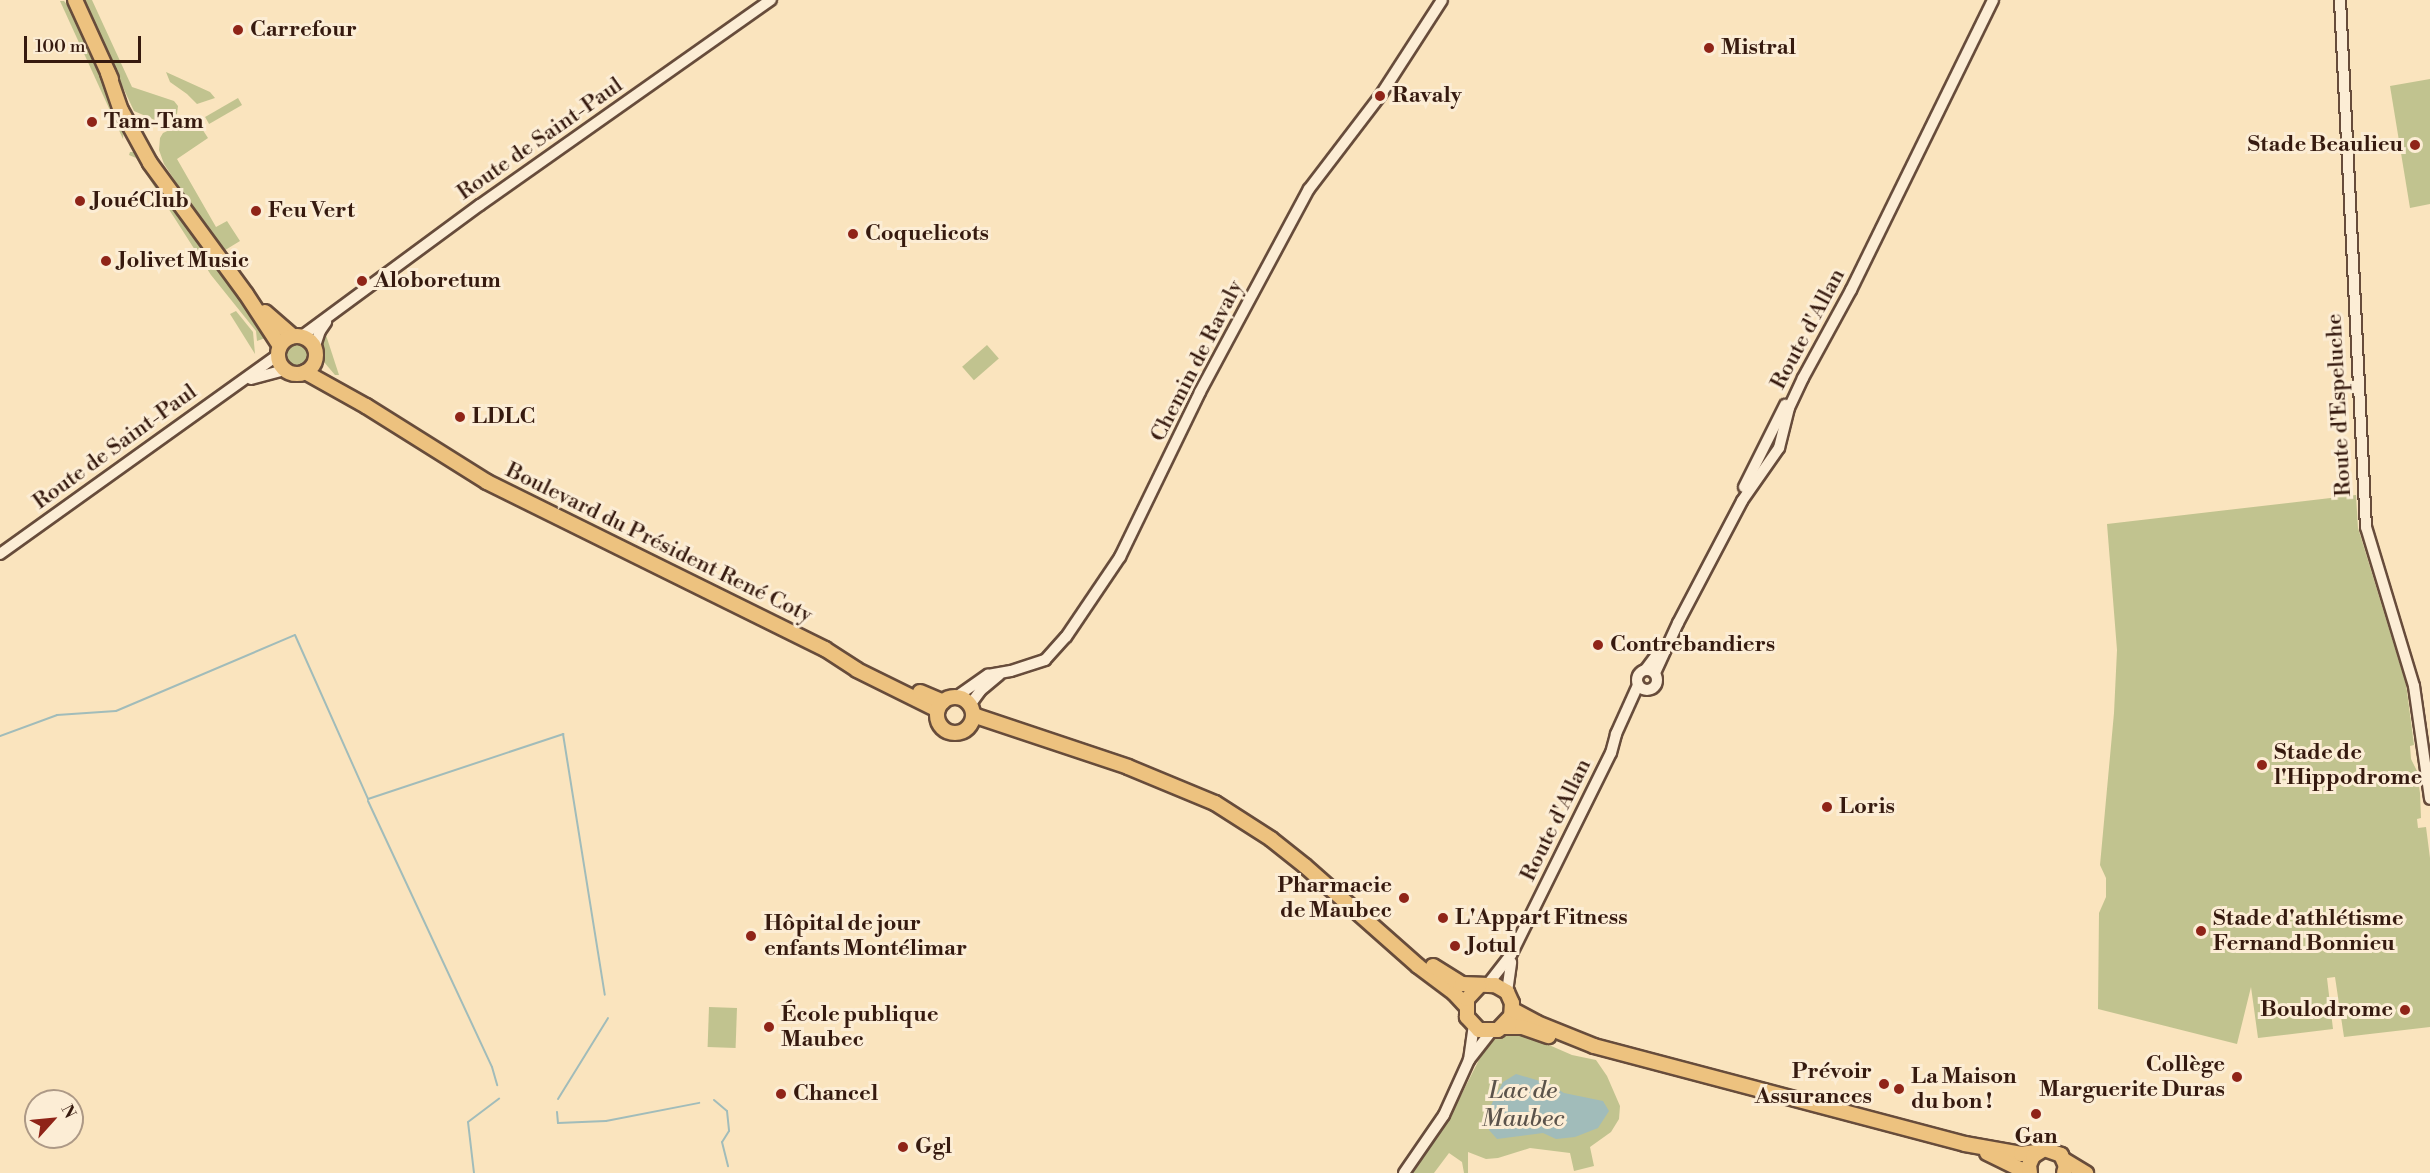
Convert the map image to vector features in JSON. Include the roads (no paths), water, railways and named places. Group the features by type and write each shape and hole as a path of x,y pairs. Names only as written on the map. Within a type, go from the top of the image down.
{"main road":[{"path":"75,0 108,73 126,120 150,163 246,294 279,350 285,370 293,373 305,372 314,363 316,351 246,294"},
{"path":"279,350 297,336"},
{"name":"Boulevard du Président René Coty","path":"316,351 333,378 366,406"},
{"name":"Boulevard du Président René Coty","path":"305,372 366,406 487,482 825,649 972,715 1128,767 1135,772 1195,794 1243,821 1296,860 1387,936"},
{"path":"946,703 939,722 947,731 959,733 972,715"},
{"path":"1387,936 1400,941 1462,984 1483,985 1506,992 1513,1010 1537,1023 1594,1046 1965,1144 2021,1154 2050,1149 2064,1166 2086,1173"},
{"path":"1387,936 1418,966 1454,993 1465,1005 1467,1017 1474,1026 1497,1029 1521,1028 1572,1044 1594,1046"},
{"path":"1465,1005 1470,994 1483,985"},
{"path":"1497,1029 1513,1010"},
{"path":"1965,1144 2029,1173 2030,1160 2036,1152"}],"street":[{"name":"Route de Saint-Paul","path":"297,336 334,313 480,205 771,0"},
{"name":"Chemin de Ravaly","path":"946,703 981,678 1045,660 1066,637 1120,558 1200,392 1300,205 1317,177 1398,72 1442,0"},
{"name":"Route d'Allan","path":"1650,671 1798,375 1863,255 1986,0"},
{"name":"Route d'Allan","path":"1650,671 1742,501 1779,448 1789,408 1803,378 1851,290 1993,0"},
{"name":"Route d'Espeluche","path":"2340,0 2366,527 2414,686 2430,800"},
{"name":"Route de Saint-Paul","path":"316,351 320,331 334,313"},
{"name":"Route de Saint-Paul","path":"0,554 224,392 263,368 279,350"},
{"name":"Route de Saint-Paul","path":"224,392 249,380 285,370"},
{"path":"1650,671 1657,680 1655,687 1641,688 1637,676 1650,671"},
{"path":"972,715 990,681 1001,673"},
{"name":"Route d'Allan","path":"1483,985 1511,956 1611,753 1616,734 1641,688"},
{"name":"Route d'Allan","path":"1506,992 1511,956"},
{"path":"1404,1173 1444,1115 1469,1060 1474,1026"},
{"path":"1469,1060 1497,1029"}],"water":[{"name":"Lac de Maubec","path":"1516,1074 1550,1084 1564,1093 1603,1101 1609,1111 1598,1128 1575,1137 1556,1139 1543,1133 1497,1139 1489,1130 1488,1111 1503,1082"}],"waterway":[{"path":"0,736 57,715 116,711 295,635 368,799 563,734 605,995"},
{"path":"368,801 492,1067 497,1085"},
{"path":"558,1099 608,1018"},
{"path":"474,1173 468,1122 499,1099"},
{"path":"714,1100 727,1111 729,1131 722,1142 728,1166"},
{"path":"557,1112 558,1123 606,1121 699,1103"}],"place":[{"name":"Carrefour","path":"238,30"},
{"name":"Mistral","path":"1709,48"},
{"name":"Ravaly","path":"1380,96"},
{"name":"Tam-Tam","path":"92,122"},
{"name":"Stade Beaulieu","path":"2415,145"},
{"name":"JouéClub","path":"80,201"},
{"name":"Feu Vert","path":"256,211"},
{"name":"Coquelicots","path":"853,234"},
{"name":"Jolivet Music","path":"106,261"},
{"name":"Aloboretum","path":"362,281"},
{"name":"LDLC","path":"460,417"},
{"name":"Contrebandiers","path":"1598,645"},
{"name":"Stade de l'Hippodrome","path":"2262,765"},
{"name":"Loris","path":"1827,807"},
{"name":"Pharmacie de Maubec","path":"1404,898"},
{"name":"L'Appart Fitness","path":"1443,918"},
{"name":"Stade d'athlétisme Fernand Bonnieu","path":"2201,931"},
{"name":"Hôpital de jour enfants Montélimar","path":"751,936"},
{"name":"Jotul","path":"1455,946"},
{"name":"Boulodrome","path":"2405,1010"},
{"name":"École publique Maubec","path":"769,1027"},
{"name":"Collège Marguerite Duras","path":"2237,1077"},
{"name":"Prévoir Assurances","path":"1884,1084"},
{"name":"La Maison du bon !","path":"1899,1089"},
{"name":"Chancel","path":"781,1094"},
{"name":"Gan","path":"2036,1114"},
{"name":"Ggl","path":"903,1147"}]}
